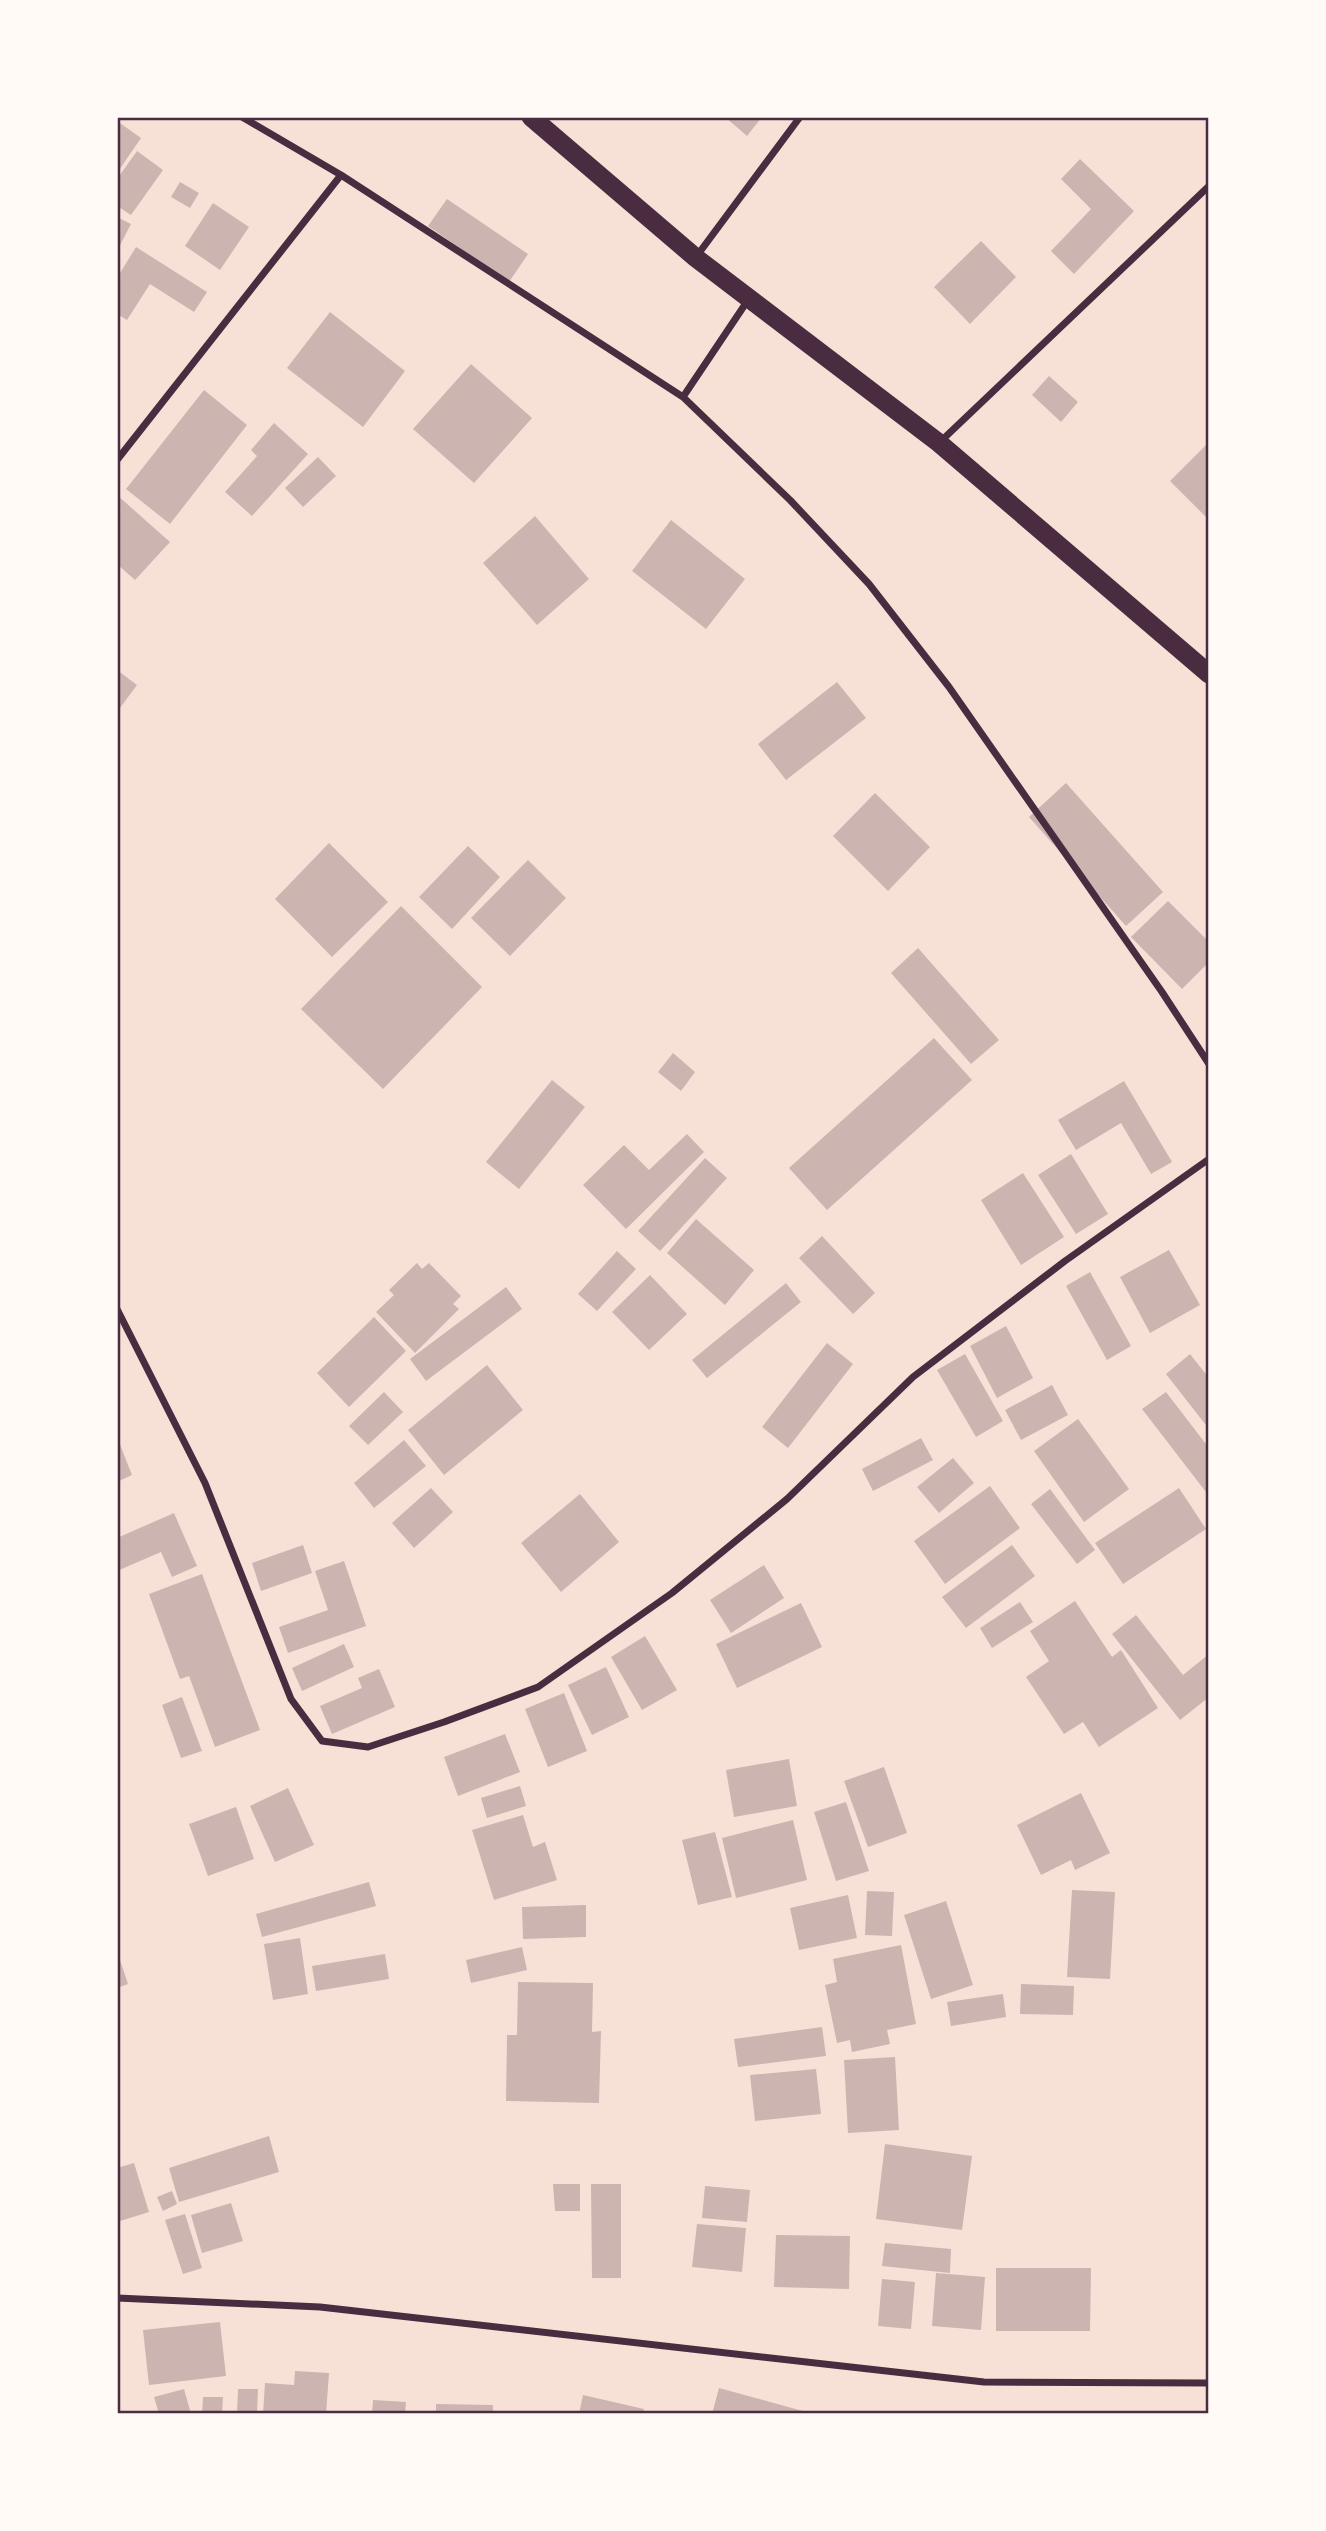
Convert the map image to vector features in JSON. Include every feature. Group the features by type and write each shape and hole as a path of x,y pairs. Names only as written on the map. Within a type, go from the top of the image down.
{"highway":[{"path":"531,117 748,300 939,443 1209,674"}],"street":[{"path":"242,117 341,175 683,397 790,500 870,584 957,699 1209,1063"},
{"path":"696,258 800,117"},
{"path":"117,460 341,175"},
{"path":"939,443 1209,186"},
{"path":"683,397 748,300"},
{"path":"117,1309 205,1483 291,1699 322,1741 368,1747 538,1687 672,1593 787,1499 913,1377 1065,1261 1209,1159"},
{"path":"117,2298 320,2306 984,2382 1209,2383"}],"building":[{"path":"725,117 762,117 747,136"},
{"path":"117,121 141,138 117,173"},
{"path":"137,151 163,170 131,215 117,206 117,179"},
{"path":"1080,159 1134,211 1074,274 1051,251 1091,209 1061,179"},
{"path":"180,182 199,193 190,208 171,197"},
{"path":"447,199 528,254 509,282 428,226"},
{"path":"213,203 249,227 220,270 185,246"},
{"path":"117,217 131,224 117,251"},
{"path":"981,241 1016,277 970,324 934,287"},
{"path":"136,247 207,292 194,312 150,284 127,320 117,314 117,278"},
{"path":"330,312 405,371 363,427 287,368"},
{"path":"471,364 532,418 474,483 413,429"},
{"path":"1049,376 1078,402 1061,422 1032,395"},
{"path":"204,390 247,425 170,524 126,489"},
{"path":"274,423 308,454 252,516 225,492 257,456 251,450"},
{"path":"1209,442 1209,520 1170,481"},
{"path":"318,457 336,476 303,507 285,488"},
{"path":"117,495 170,542 135,580 117,564"},
{"path":"535,516 589,579 537,625 483,563"},
{"path":"671,520 745,579 706,629 632,571"},
{"path":"117,670 137,685 117,712"},
{"path":"837,682 866,718 786,780 758,744"},
{"path":"1066,783 1163,892 1126,926 1029,817"},
{"path":"875,793 930,847 888,891 833,836"},
{"path":"329,843 388,902 332,957 275,899"},
{"path":"468,846 500,877 452,929 419,897"},
{"path":"528,860 566,898 510,956 471,918"},
{"path":"1168,901 1209,942 1209,962 1182,989 1131,937"},
{"path":"401,906 482,987 383,1089 301,1009"},
{"path":"918,948 999,1040 971,1064 891,973"},
{"path":"934,1038 972,1080 827,1210 789,1168"},
{"path":"673,1053 695,1072 681,1091 658,1072"},
{"path":"552,1080 585,1107 519,1189 486,1162"},
{"path":"1124,1081 1172,1162 1151,1174 1121,1123 1076,1150 1058,1120"},
{"path":"687,1134 704,1152 626,1229 583,1185 624,1145 649,1170"},
{"path":"1071,1154 1108,1214 1076,1234 1038,1175"},
{"path":"705,1158 727,1178 660,1251 638,1231"},
{"path":"1023,1173 1064,1237 1021,1265 981,1200"},
{"path":"696,1219 754,1270 725,1305 667,1253"},
{"path":"822,1236 875,1293 853,1314 799,1258"},
{"path":"1169,1250 1200,1305 1150,1333 1120,1277"},
{"path":"617,1251 636,1269 597,1311 578,1294"},
{"path":"417,1263 422,1269 429,1263 461,1296 453,1304 459,1309 415,1353 376,1312 394,1295 389,1290"},
{"path":"1090,1272 1131,1346 1107,1360 1066,1286"},
{"path":"650,1275 687,1314 649,1350 612,1312"},
{"path":"786,1283 801,1302 707,1378 692,1360"},
{"path":"506,1287 522,1309 426,1381 410,1359"},
{"path":"374,1317 406,1351 349,1407 317,1373"},
{"path":"1006,1326 1033,1378 997,1398 970,1346"},
{"path":"827,1343 853,1364 788,1448 762,1427"},
{"path":"965,1354 1003,1421 976,1437 937,1370"},
{"path":"1190,1354 1209,1378 1209,1429 1166,1374"},
{"path":"487,1365 523,1410 444,1475 408,1430"},
{"path":"1052,1385 1068,1415 1021,1440 1005,1410"},
{"path":"384,1392 403,1412 368,1445 349,1426"},
{"path":"1166,1392 1209,1448 1209,1496 1142,1409"},
{"path":"1078,1419 1129,1489 1084,1522 1034,1451"},
{"path":"117,1437 132,1475 117,1482"},
{"path":"921,1438 933,1460 873,1491 862,1469"},
{"path":"404,1440 426,1466 374,1508 354,1483"},
{"path":"953,1458 974,1483 939,1513 917,1487"},
{"path":"990,1486 1020,1528 945,1584 914,1541"},
{"path":"431,1488 453,1512 414,1548 392,1523"},
{"path":"1179,1488 1206,1529 1123,1584 1095,1543"},
{"path":"1050,1489 1095,1550 1077,1564 1031,1504"},
{"path":"580,1494 619,1542 561,1592 521,1543"},
{"path":"174,1513 197,1566 172,1577 161,1552 117,1571 117,1538"},
{"path":"303,1545 312,1573 261,1591 252,1563"},
{"path":"1012,1545 1035,1576 966,1628 942,1597"},
{"path":"344,1561 366,1626 288,1653 279,1627 328,1610 315,1571"},
{"path":"764,1565 784,1598 731,1633 710,1600"},
{"path":"202,1574 260,1730 215,1747 189,1676 180,1679 149,1594"},
{"path":"1075,1601 1112,1657 1121,1650 1158,1708 1099,1747 1083,1722 1064,1734 1026,1677 1049,1661 1030,1631"},
{"path":"1020,1602 1033,1622 992,1648 980,1628"},
{"path":"801,1603 822,1647 737,1688 716,1644"},
{"path":"1136,1615 1183,1675 1209,1654 1209,1697 1180,1720 1112,1634"},
{"path":"645,1636 677,1690 642,1710 611,1657"},
{"path":"344,1644 354,1667 302,1691 292,1668"},
{"path":"606,1667 629,1717 592,1735 568,1685"},
{"path":"379,1669 395,1707 332,1734 320,1706 362,1688 358,1678"},
{"path":"564,1693 587,1751 548,1767 525,1709"},
{"path":"182,1697 202,1751 181,1758 162,1705"},
{"path":"505,1734 520,1772 458,1796 444,1757"},
{"path":"789,1759 797,1806 734,1817 726,1770"},
{"path":"884,1767 907,1833 868,1847 844,1781"},
{"path":"520,1786 526,1806 487,1818 481,1798"},
{"path":"288,1788 314,1845 275,1862 250,1806"},
{"path":"1081,1793 1110,1853 1075,1870 1071,1860 1041,1875 1017,1825"},
{"path":"846,1802 869,1871 836,1881 814,1812"},
{"path":"236,1807 254,1859 208,1876 189,1824"},
{"path":"523,1815 533,1847 545,1842 557,1880 494,1900 472,1830"},
{"path":"793,1820 807,1880 736,1898 722,1838"},
{"path":"715,1832 732,1897 698,1905 682,1840"},
{"path":"369,1882 376,1906 262,1937 256,1914"},
{"path":"1072,1890 1115,1892 1110,1979 1067,1977"},
{"path":"867,1891 894,1892 892,1936 865,1935"},
{"path":"848,1895 857,1938 799,1950 790,1908"},
{"path":"946,1901 973,1985 931,1999 904,1915"},
{"path":"586,1905 586,1937 523,1939 522,1907"},
{"path":"300,1938 308,1994 273,2000 264,1944"},
{"path":"901,1945 916,2024 887,2030 890,2044 852,2052 850,2040 837,2043 825,1985 837,1982 833,1959"},
{"path":"522,1947 527,1970 471,1983 466,1960"},
{"path":"385,1954 389,1979 316,1991 312,1966"},
{"path":"120,1960 128,1984 117,1988 117,1961"},
{"path":"518,1982 593,1983 592,2032 601,2031 599,2103 506,2101 507,2035 517,2035"},
{"path":"1021,1984 1074,1986 1073,2015 1020,2014"},
{"path":"1003,1994 1006,2017 951,2026 947,2002"},
{"path":"822,2027 826,2056 738,2067 734,2039"},
{"path":"895,2057 899,2130 848,2133 844,2060"},
{"path":"816,2069 821,2114 755,2121 750,2075"},
{"path":"269,2136 279,2172 179,2202 169,2168"},
{"path":"885,2144 972,2156 962,2230 876,2219"},
{"path":"134,2163 149,2212 117,2222 117,2168"},
{"path":"553,2184 580,2184 580,2211 555,2211"},
{"path":"591,2184 621,2184 621,2278 592,2278"},
{"path":"705,2186 750,2190 747,2222 702,2218"},
{"path":"172,2191 177,2204 163,2211 157,2197"},
{"path":"231,2203 243,2241 202,2253 191,2215"},
{"path":"185,2214 202,2268 183,2274 165,2220"},
{"path":"697,2224 746,2228 742,2272 692,2267"},
{"path":"776,2235 850,2236 849,2289 774,2287"},
{"path":"885,2243 951,2249 950,2273 882,2266"},
{"path":"996,2268 1091,2268 1090,2331 996,2331"},
{"path":"936,2273 985,2277 981,2330 932,2326"},
{"path":"882,2279 915,2282 911,2329 878,2326"},
{"path":"220,2322 226,2376 149,2385 143,2330"},
{"path":"295,2371 329,2373 326,2414 263,2414 265,2383 294,2385"},
{"path":"719,2388 810,2413 712,2414"},
{"path":"184,2389 191,2414 159,2414 154,2397"},
{"path":"238,2389 258,2389 257,2414 237,2414"},
{"path":"583,2395 644,2409 643,2414 579,2414"},
{"path":"203,2397 223,2397 222,2414 202,2414"},
{"path":"373,2400 406,2402 405,2414 372,2414"},
{"path":"436,2404 493,2405 493,2414 436,2414"}]}
